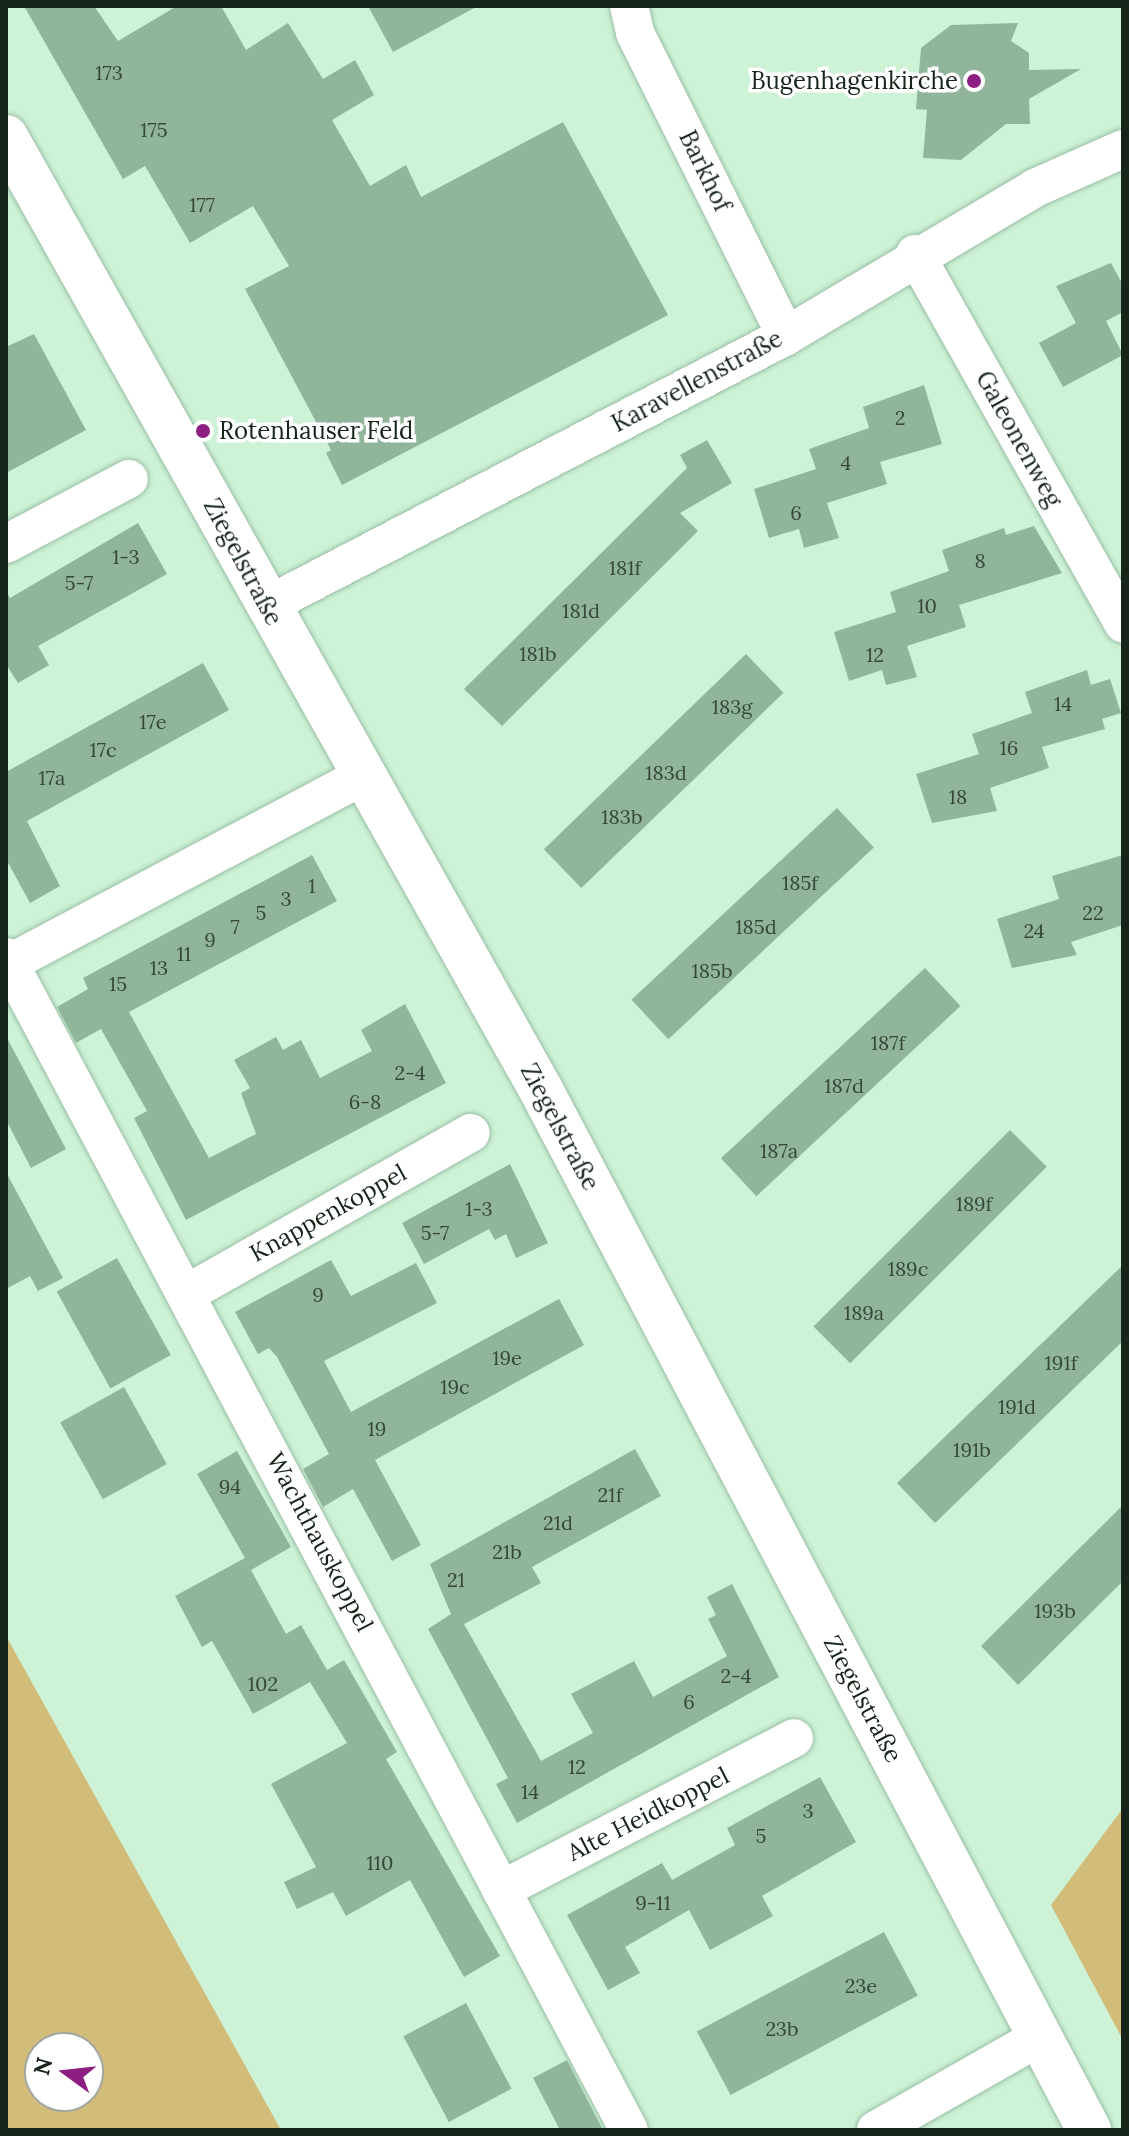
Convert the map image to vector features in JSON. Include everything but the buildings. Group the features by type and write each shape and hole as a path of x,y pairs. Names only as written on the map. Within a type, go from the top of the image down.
{"main road":[{"name":"Ziegelstraße","path":"6,137 361,777 541,1090 1089,2130"}],"street":[{"name":"Barkhof","path":"629,6 635,33 786,336"},
{"name":"Karavellenstraße","path":"266,606 786,336 915,254 1123,149"},
{"name":"Galeonenweg","path":"915,254 1123,623"},
{"path":"6,544 129,479"},
{"path":"7,962 361,777"},
{"name":"Wachthauskoppel","path":"7,962 629,2130"},
{"name":"Knappenkoppel","path":"186,1294 471,1133"},
{"name":"Alte Heidkoppel","path":"501,1890 794,1738"},
{"path":"876,2130 1038,2038"}],"shaded area":[{"path":"6,1636 281,2130 6,2130"},
{"path":"1123,1808 1123,2040 1051,1905"}],"place":[{"name":"Bugenhagenkirche","path":"974,81"},
{"name":"Rotenhauser Feld","path":"203,431"}]}
